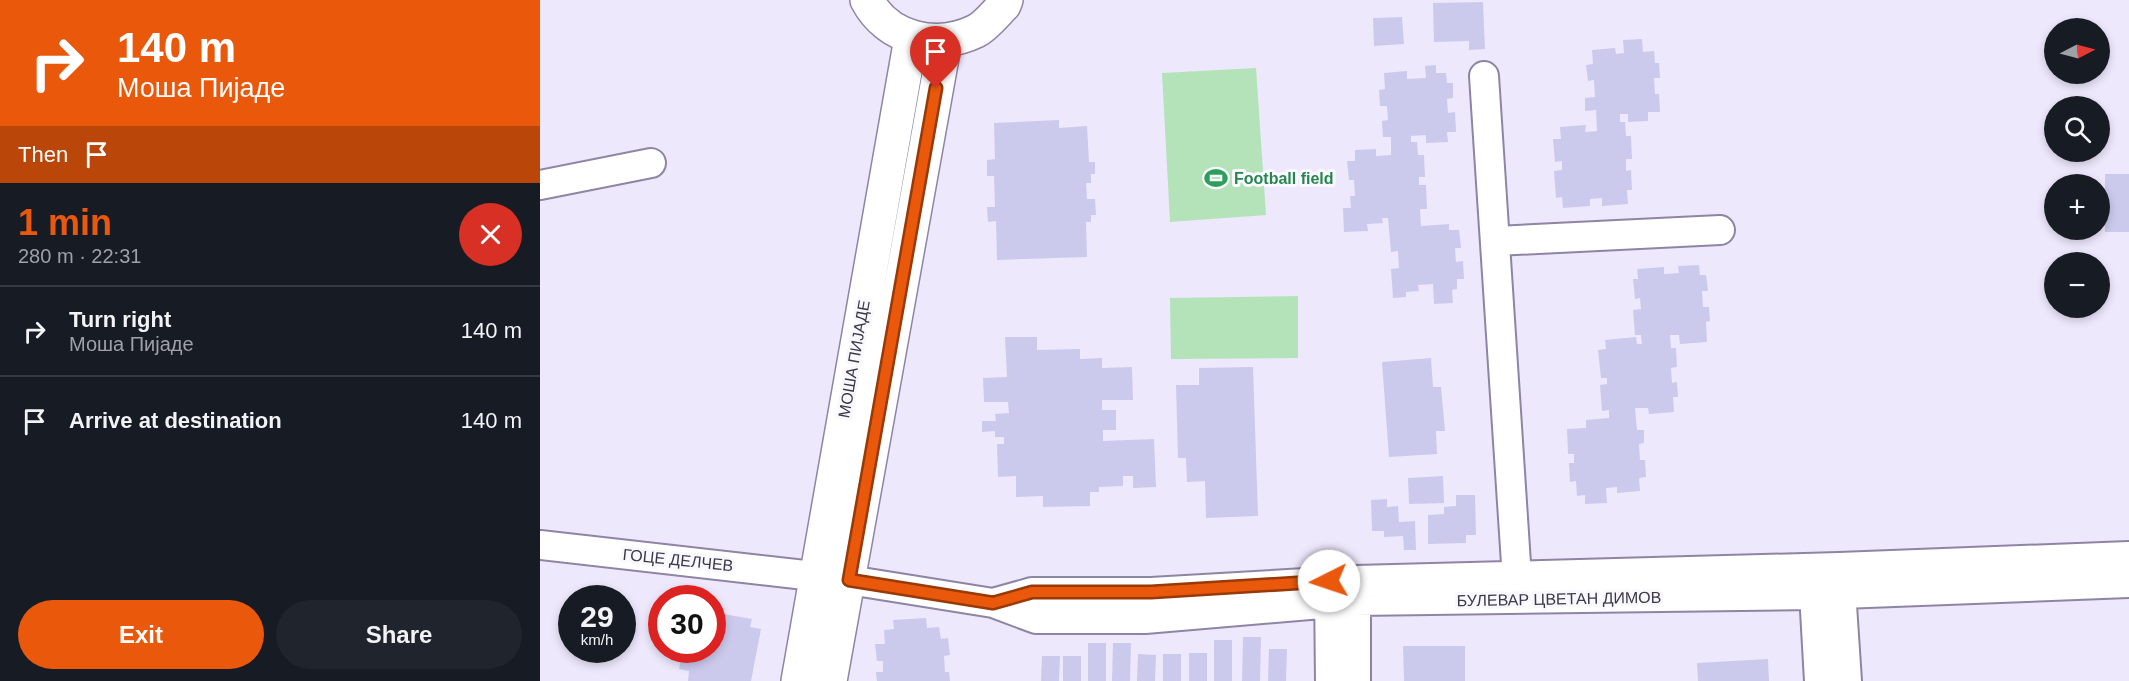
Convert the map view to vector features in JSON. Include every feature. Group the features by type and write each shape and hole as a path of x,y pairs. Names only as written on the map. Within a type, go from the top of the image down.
{"main road":[{"path":"867,0 872,10 890,27 910,38 945,41 978,30 1011,2"},
{"name":"МОША ПИЈАДЕ","path":"798,681 910,38"},
{"name":"МОША ПИЈАДЕ","path":"830,681 945,41"}],"street":[{"path":"1484,76 1518,587"},
{"path":"540,185 651,163"},
{"path":"1496,241 1720,230"},
{"name":"ГОЦЕ ДЕЛЧЕВ","path":"540,545 849,580"},
{"name":"БУЛЕВАР ЦВЕТАН ДИМОВ","path":"1827,581 2129,556"},
{"name":"БУЛЕВАР ЦВЕТАН ДИМОВ","path":"849,580 993,603 1032,592 1343,591 1827,581 2129,583"},
{"path":"1819,681 1827,581"},
{"path":"1827,581 1847,681"},
{"path":"1330,681 1343,591"},
{"path":"1343,591 1356,681"}],"green space":[{"name":"Football field","path":"1256,68 1266,215 1170,222 1162,73"},
{"path":"1298,296 1298,358 1171,359 1170,298"}],"building":[{"path":"1483,2 1485,49 1469,50 1469,41 1434,42 1433,3"},
{"path":"1402,17 1404,44 1374,46 1373,18"},
{"path":"1642,39 1643,52 1654,51 1655,63 1659,63 1660,78 1654,78 1655,94 1659,94 1660,112 1648,112 1648,121 1628,122 1628,114 1620,114 1620,122 1625,122 1626,136 1631,136 1632,159 1626,159 1626,171 1631,170 1632,190 1627,190 1628,204 1602,206 1602,198 1590,199 1590,206 1563,208 1562,197 1556,198 1554,171 1562,170 1562,161 1555,162 1553,139 1561,139 1560,127 1586,125 1585,132 1597,131 1596,110 1585,111 1585,98 1595,97 1594,80 1588,81 1586,65 1593,64 1592,50 1615,48 1616,54 1624,53 1623,40"},
{"path":"1436,65 1436,73 1446,73 1447,83 1453,83 1453,98 1447,99 1448,113 1455,112 1456,132 1447,132 1448,142 1426,143 1426,135 1411,136 1411,142 1417,142 1418,155 1424,155 1425,177 1419,177 1419,185 1426,185 1427,209 1420,209 1421,226 1449,224 1449,230 1459,230 1461,248 1455,248 1456,262 1463,261 1464,279 1457,279 1457,289 1452,290 1453,303 1434,304 1433,284 1418,285 1419,291 1406,292 1406,297 1393,298 1391,269 1399,268 1398,251 1391,252 1388,218 1382,218 1383,223 1367,224 1368,231 1344,232 1343,208 1351,208 1350,196 1355,196 1354,180 1349,180 1347,161 1355,161 1355,150 1376,149 1376,156 1391,155 1391,137 1383,137 1382,121 1388,120 1387,106 1380,106 1379,90 1385,89 1384,73 1407,71 1407,79 1426,78 1425,66"},
{"path":"1059,120 1059,128 1087,126 1089,162 1095,162 1095,174 1091,174 1091,183 1086,183 1087,199 1095,199 1096,215 1091,215 1091,222 1086,222 1087,257 997,260 996,221 988,222 987,207 995,207 994,176 987,176 987,160 995,159 994,123"},
{"path":"2110,174 2129,174 2129,232 2110,232"},
{"path":"1699,265 1700,275 1706,275 1708,291 1702,291 1703,307 1709,307 1710,321 1706,322 1707,342 1680,344 1679,335 1670,335 1671,348 1676,348 1677,367 1671,368 1672,383 1677,382 1678,397 1673,397 1674,412 1649,414 1648,408 1635,408 1637,430 1644,430 1644,443 1639,444 1640,460 1645,460 1646,477 1639,478 1640,491 1617,493 1617,487 1606,488 1607,503 1585,504 1585,495 1577,496 1576,481 1570,482 1569,463 1574,463 1574,454 1568,454 1567,429 1586,428 1586,420 1609,418 1609,410 1602,411 1600,385 1607,384 1607,378 1601,378 1598,350 1606,349 1605,340 1636,337 1637,344 1642,344 1641,335 1635,335 1633,310 1641,309 1640,298 1635,299 1633,279 1638,279 1637,269 1664,267 1664,274 1679,273 1678,266"},
{"path":"1005,337 1037,337 1037,350 1080,349 1080,359 1102,358 1102,368 1132,367 1133,400 1102,400 1102,410 1116,410 1116,430 1103,430 1103,441 1154,439 1156,487 1133,488 1133,476 1123,476 1123,486 1099,487 1099,492 1090,492 1090,506 1043,507 1043,496 1016,497 1016,476 998,477 997,444 1004,444 1004,437 995,437 995,431 982,432 982,421 996,421 995,414 1009,413 1008,402 984,402 983,378 1007,377"},
{"path":"1431,358 1433,387 1441,387 1445,431 1436,431 1437,454 1389,457 1382,362"},
{"path":"1253,367 1258,516 1206,518 1205,481 1187,482 1186,458 1178,458 1176,385 1199,385 1199,368"},
{"path":"1443,476 1444,503 1409,504 1408,478"},
{"path":"1456,495 1475,495 1476,535 1466,535 1466,543 1428,544 1428,515 1444,514 1444,507 1456,506"},
{"path":"1387,499 1387,507 1398,506 1399,522 1415,521 1416,550 1404,550 1403,536 1384,537 1384,531 1372,531 1371,500"},
{"path":"726,614 752,619 750,627 761,629 751,681 688,681 689,671 679,669 680,663 726,663"},
{"path":"926,618 927,628 939,627 941,639 948,638 950,655 944,656 945,672 949,672 950,681 877,681 876,672 883,672 883,661 877,661 875,644 885,644 884,630 894,629 893,620"},
{"path":"1243,637 1261,637 1260,681 1242,681"},
{"path":"1214,640 1232,640 1232,681 1214,681"},
{"path":"1088,643 1106,643 1106,681 1088,681"},
{"path":"1113,643 1131,643 1130,681 1112,681"},
{"path":"1403,646 1465,646 1465,681 1404,681"},
{"path":"1269,649 1287,649 1286,681 1268,681"},
{"path":"1189,653 1207,653 1207,681 1189,681"},
{"path":"1138,654 1156,655 1155,681 1137,681"},
{"path":"1163,654 1181,654 1181,681 1163,681"},
{"path":"1042,656 1060,656 1059,681 1041,681"},
{"path":"1063,656 1081,656 1081,681 1063,681"},
{"path":"1768,659 1769,681 1698,681 1697,663"}],"place":[{"name":"Football field","path":"1216,178"}],"route":[{"path":"936,88 849,580 993,603 1032,592 1151,592 1329,581"}]}
